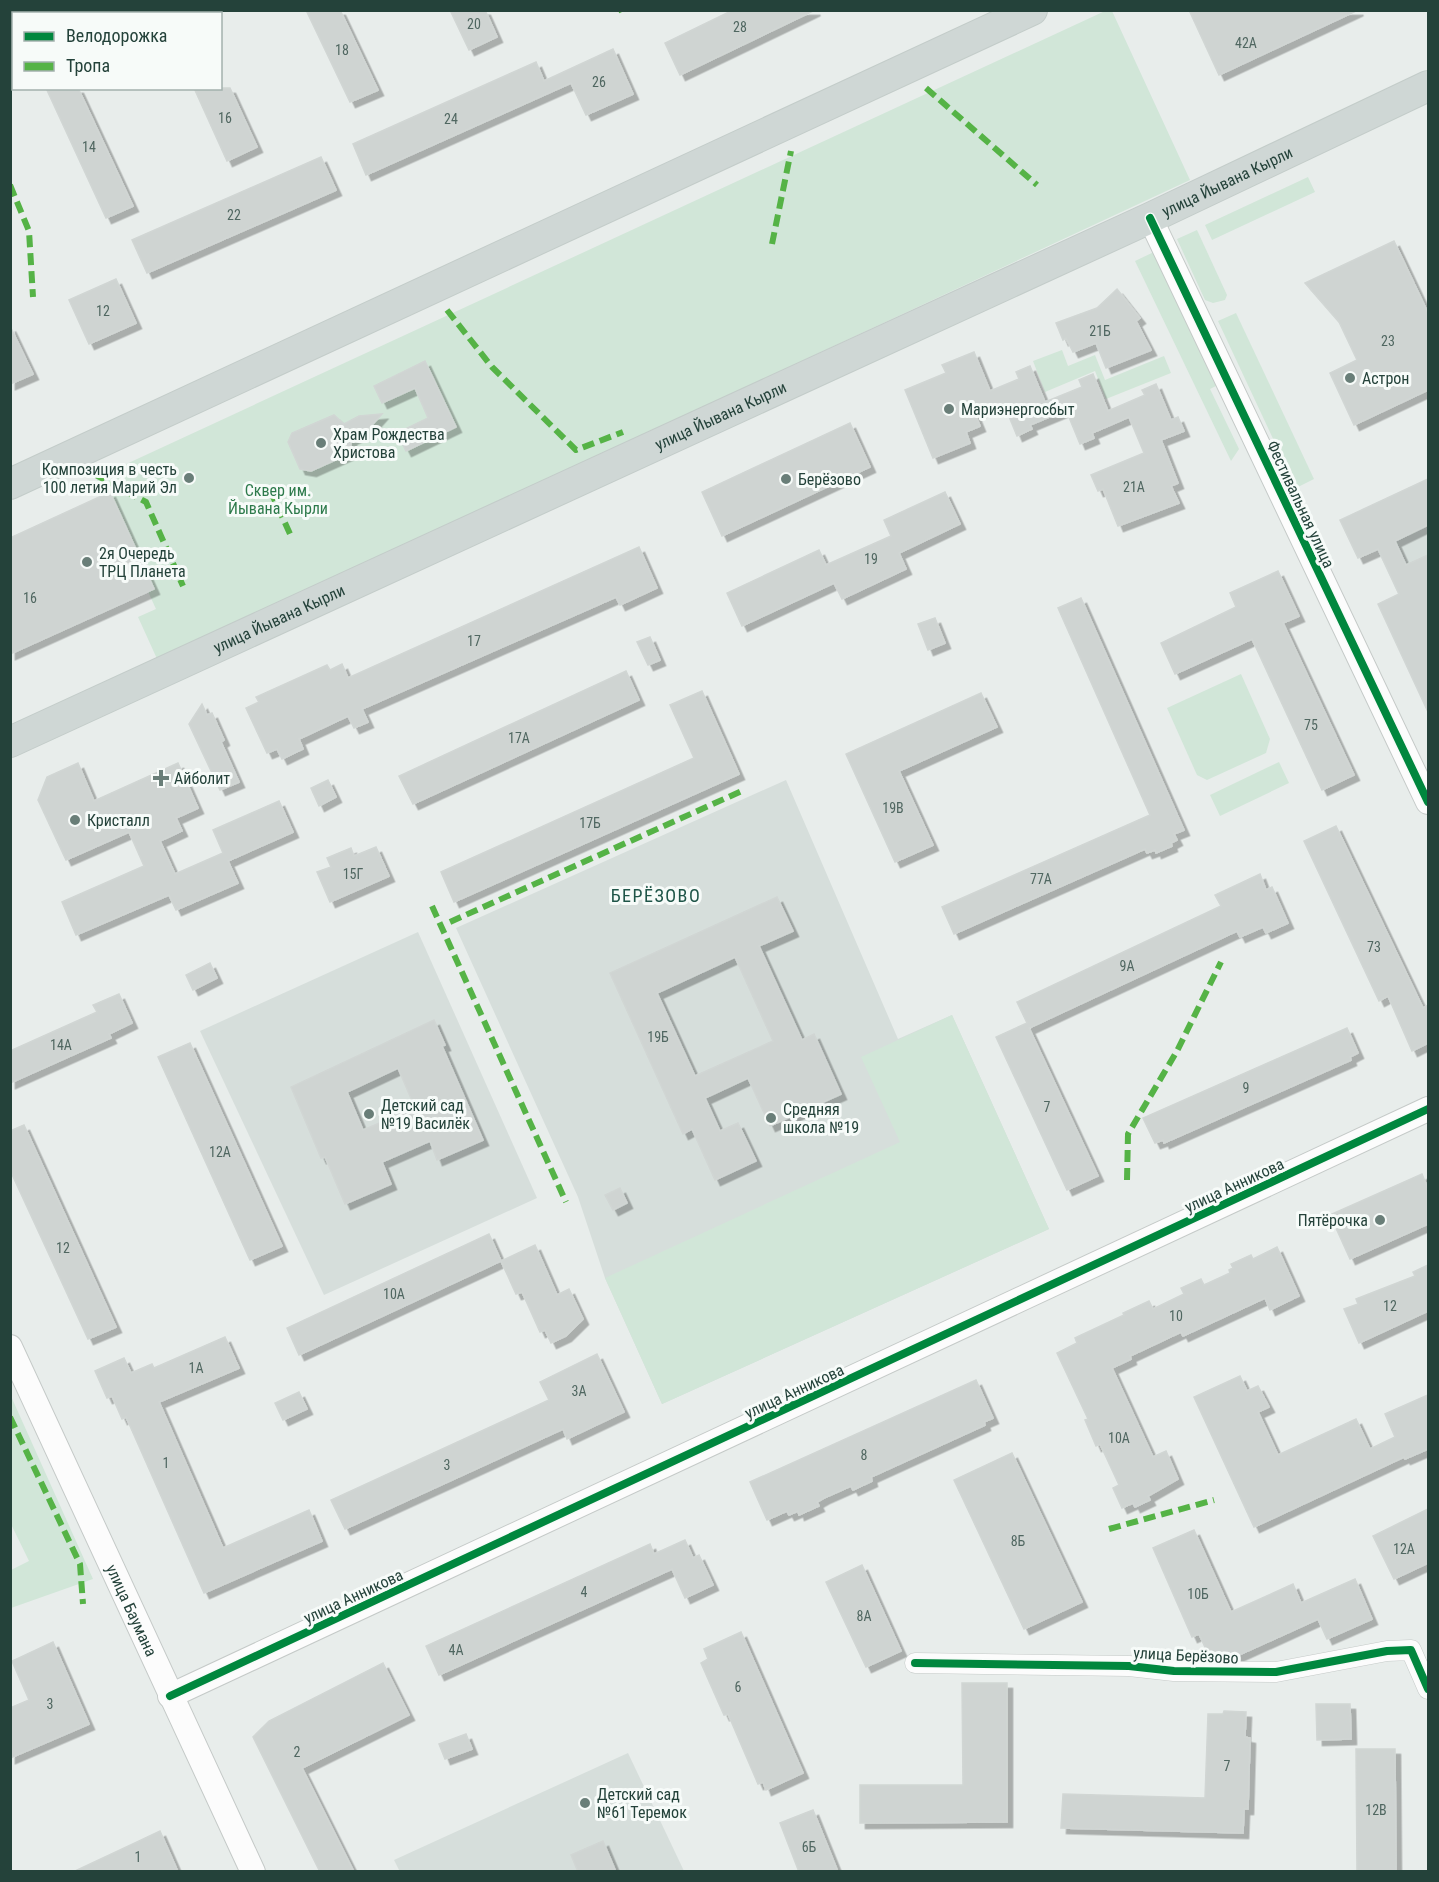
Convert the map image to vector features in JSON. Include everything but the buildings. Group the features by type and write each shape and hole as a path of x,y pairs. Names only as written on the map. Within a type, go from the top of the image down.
{"main road":[{"path":"10,484 1032,10"},
{"name":"улица Йывана Кырли","path":"10,742 1150,218 1428,86"}],"street":[{"name":"Фестивальная улица","path":"1150,218 1428,802"},
{"name":"улица Анникова","path":"170,1696 1428,1109"},
{"name":"улица Баумана","path":"10,1347 253,1872"},
{"name":"улица Берёзово","path":"915,1663 1129,1666 1174,1671 1276,1672 1388,1651 1411,1650 1428,1689"}],"shaded area":[{"path":"1428,525 1428,658 1377,549"},
{"name":"Средняя школа №19","path":"786,780 898,1039 952,1015 1049,1229 662,1404 605,1278 578,1197 456,928"},
{"name":"Детский сад №19 Василёк","path":"418,932 537,1198 324,1295 200,1031"},
{"name":"Детский сад №61 Теремок","path":"628,1753 684,1871 400,1872 394,1860"}],"green space":[{"name":"Сквер им. Йывана Кырли","path":"1105,11 1112,11 1190,180 158,661 138,617 156,609 96,478"},
{"path":"1308,177 1315,192 1212,240 1205,225"},
{"path":"1197,230 1227,295 1225,300 1213,303 1205,300 1177,239"},
{"path":"1156,251 1220,384 1210,389 1239,449 1231,461 1135,261"},
{"path":"1236,313 1314,479 1296,488 1218,321"},
{"path":"1062,350 1068,366 1095,355 1105,380 1164,356 1171,373 1106,399 1095,371 1045,392 1033,361"},
{"path":"1241,674 1270,739 1266,753 1207,780 1197,775 1167,708"},
{"path":"1279,762 1289,783 1220,816 1210,795"},
{"path":"952,1015 1049,1229 662,1404 605,1278 900,1142 861,1057"},
{"path":"10,1394 93,1579 11,1608 11,1570 29,1561 11,1524"}],"marked path":[{"path":"926,88 1037,185"},
{"path":"772,244 791,151"},
{"path":"10,185 29,231 33,297"},
{"path":"447,310 492,367 576,450 623,432"},
{"path":"94,474 146,502 183,586"},
{"path":"270,490 291,536"},
{"path":"450,922 744,790"},
{"path":"432,906 566,1202"},
{"path":"1127,1180 1128,1134 1177,1051 1221,962"},
{"path":"10,1417 80,1564 83,1604"},
{"path":"1109,1529 1214,1500"}],"cycle path":[{"path":"1150,218 1428,802"},
{"path":"170,1696 1428,1109"},
{"path":"915,1663 1129,1666 1174,1671 1276,1672 1387,1651 1411,1650 1428,1689"}],"place":[{"name":"Астрон","path":"1350,378"},
{"name":"Мариэнергосбыт","path":"949,409"},
{"name":"Храм Рождества Христова","path":"321,443"},
{"name":"Композиция в честь 100 летия Марий Эл","path":"189,478"},
{"name":"Берёзово","path":"786,479"},
{"name":"2я Очередь ТРЦ Планета","path":"87,562"},
{"name":"Айболит","path":"161,778"},
{"name":"Кристалл","path":"75,820"},
{"name":"Детский сад №19 Василёк","path":"369,1114"},
{"name":"Средняя школа №19","path":"771,1118"},
{"name":"Пятёрочка","path":"1380,1220"},
{"name":"Детский сад №61 Теремок","path":"585,1803"}],"district":[{"name":"БЕРЁЗОВО","path":"656,896"}]}
